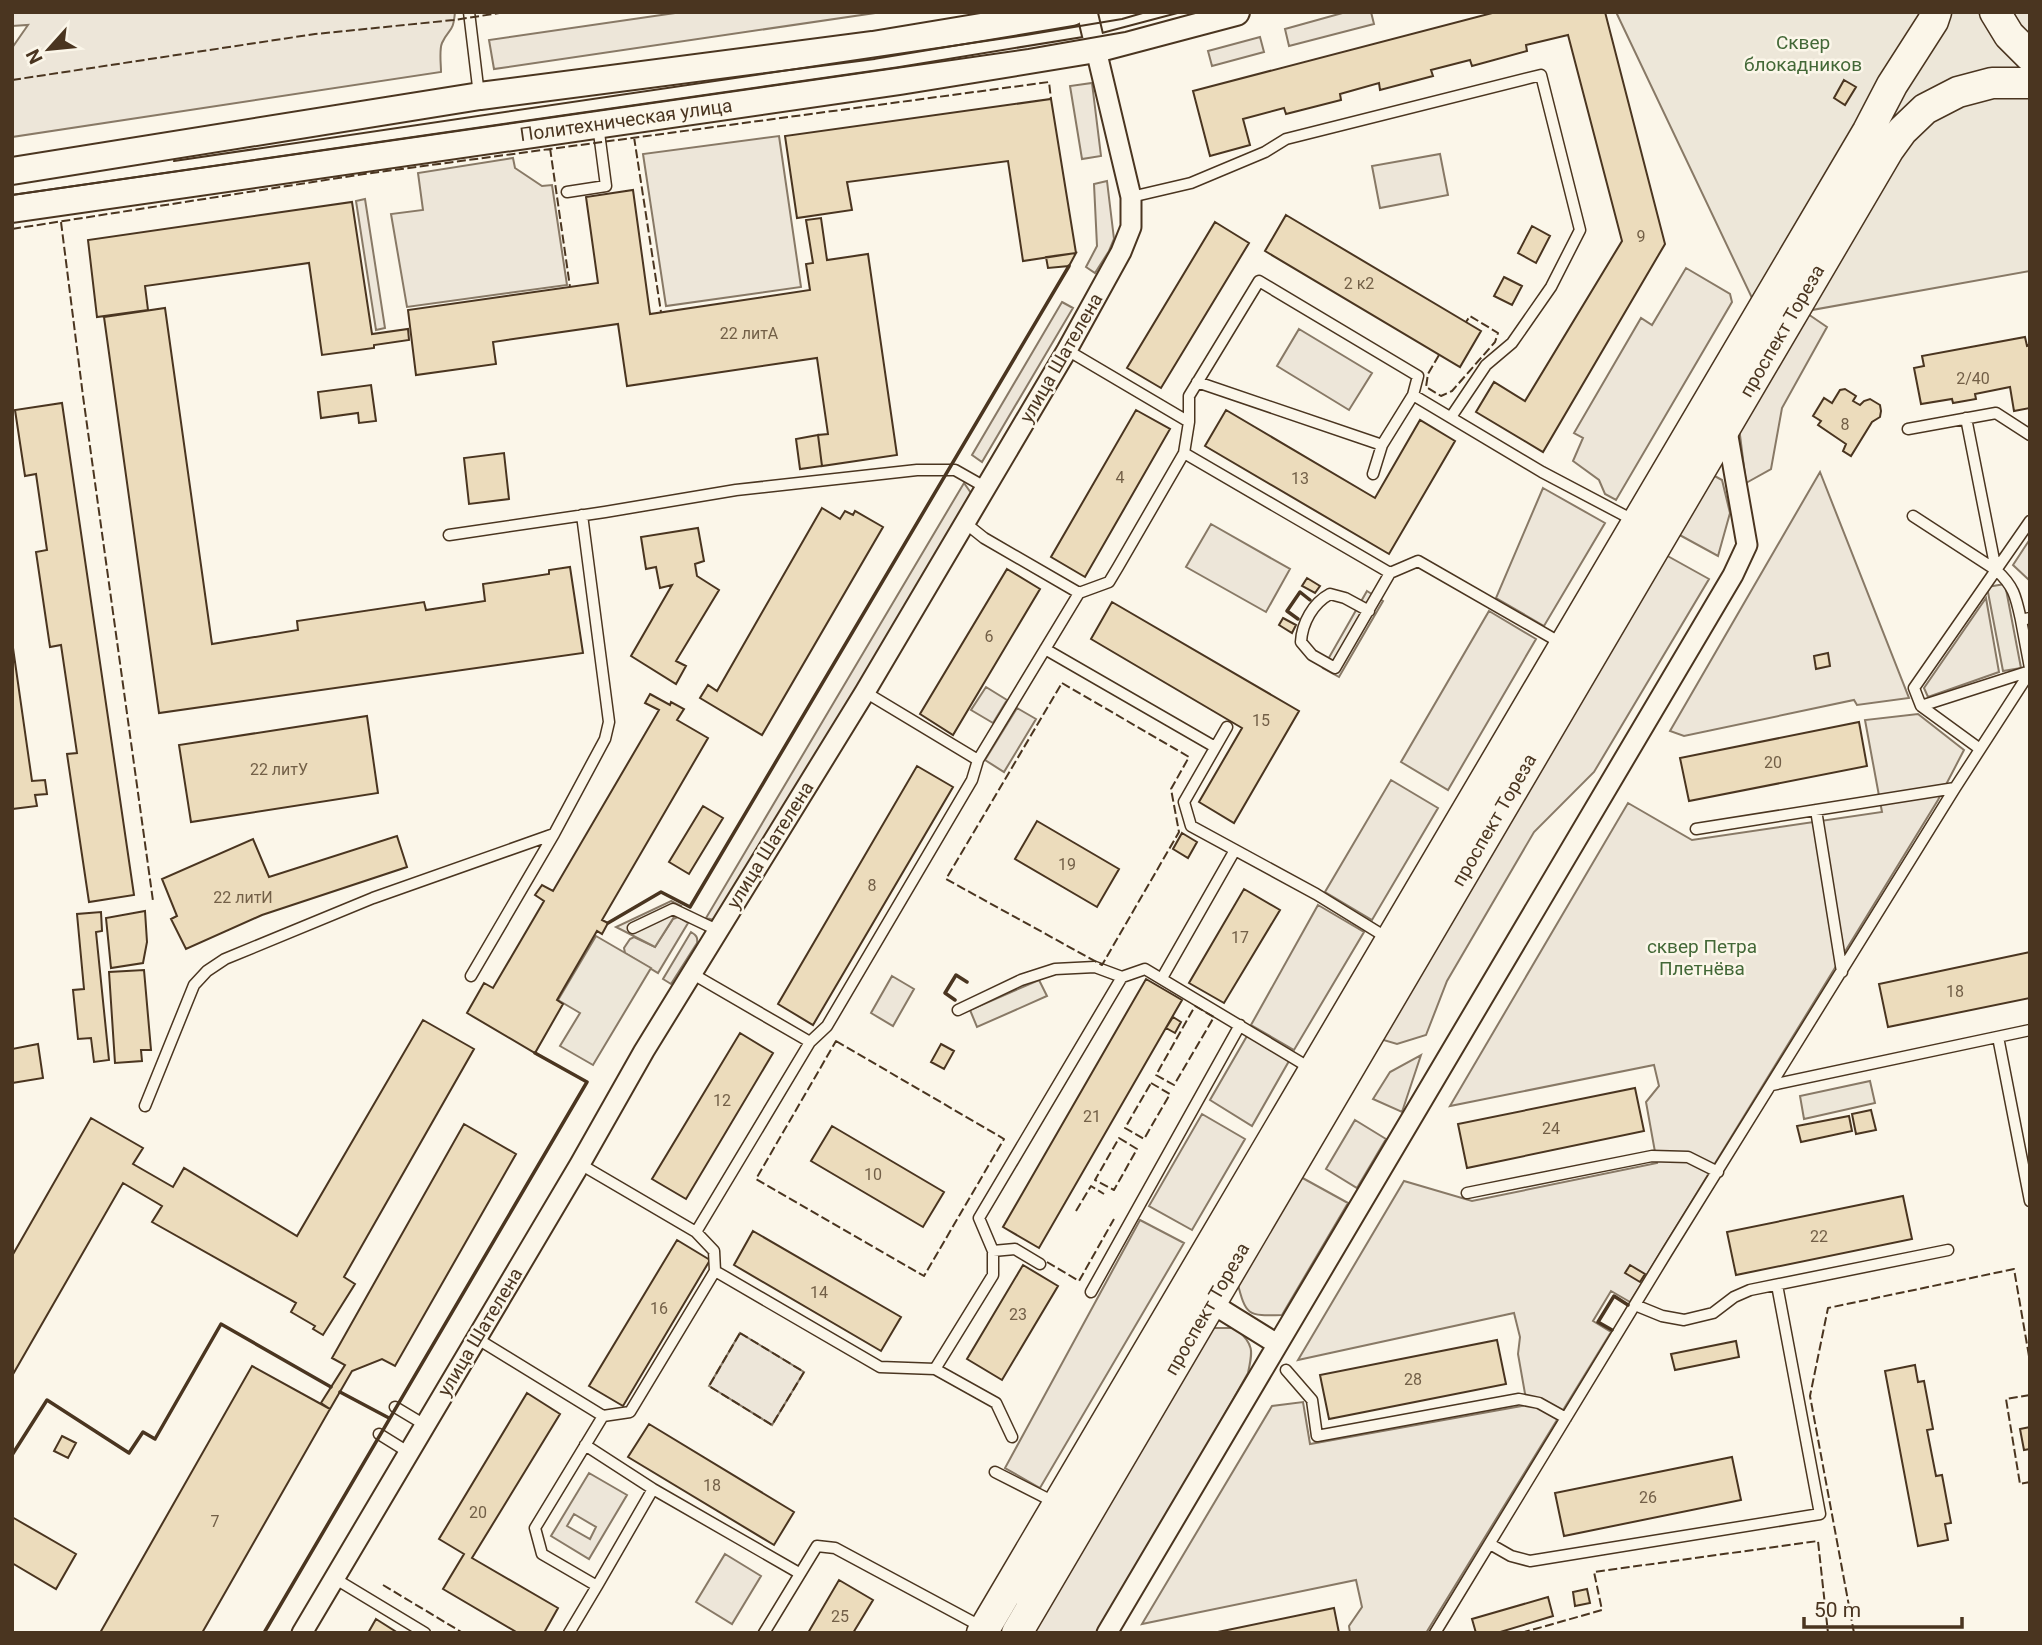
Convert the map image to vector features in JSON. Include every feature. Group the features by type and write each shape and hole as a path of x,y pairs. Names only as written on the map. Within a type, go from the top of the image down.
{"main road":[{"path":"12,171 480,96 873,44 1072,12"},
{"name":"Политехническая улица","path":"12,209 900,81 1092,31 1236,12"},
{"name":"проспект Тореза","path":"983,1631 1936,12"},
{"path":"1995,12 2009,35 2030,56"},
{"name":"проспект Тореза","path":"1017,1633 1889,149 1924,109 1958,92 1992,83 2030,83"}],"street":[{"name":"улица Шателена","path":"302,1633 644,1051 865,692 1067,350 1126,240 1131,228 1131,198 1092,31"},
{"path":"1107,1633 1733,575 1747,545 1727,425"},
{"path":"1211,1303 1277,1344"}],"lane":[{"path":"469,12 480,96"},
{"path":"1131,198 1191,183 1265,152 1286,139 1541,75 1580,230 1551,287 1512,343 1486,365 1451,417"},
{"path":"568,192 606,186 598,124"},
{"path":"696,1232 810,1042 827,1026 972,780 978,760 1079,593 1109,582 1184,453 1189,422 1189,396 1259,281 1418,376 1413,395 1382,444 1373,474"},
{"path":"1067,350 1189,422"},
{"path":"1197,382 1382,444"},
{"path":"1413,395 1637,523"},
{"path":"1908,429 1996,413 2030,435"},
{"path":"1966,418 1996,570"},
{"path":"1184,453 1390,573"},
{"path":"449,535 736,490 917,470 955,470 985,487"},
{"path":"471,976 554,834 605,738 609,722 582,515"},
{"path":"1436,1633 1635,1305 2030,670 2025,619 2007,580 1913,516"},
{"path":"1980,749 1921,706 1914,688 2030,521"},
{"path":"964,522 984,538 1079,593"},
{"path":"1369,611 1345,597 1330,594 1320,600 1308,619 1302,629 1301,642 1312,656 1335,668 1369,611 1390,573 1418,561 1564,645"},
{"path":"1045,649 1215,747"},
{"path":"1921,706 2030,670"},
{"path":"865,692 978,760"},
{"path":"1227,727 1184,802 1191,826 1316,894 1390,940"},
{"path":"1696,829 1955,788"},
{"path":"1816,810 1842,972"},
{"path":"145,1106 194,985 207,971 225,959 373,898 554,834"},
{"path":"1162,978 1235,850"},
{"path":"633,928 673,909 718,930"},
{"path":"958,1010 1021,980 1055,969 1095,967 1122,978"},
{"path":"935,1369 993,1276 993,1251 979,1219 1122,978 1145,968 1314,1070"},
{"path":"691,973 810,1042"},
{"path":"1091,1292 1240,1025"},
{"path":"1772,1085 2030,1030"},
{"path":"1998,1037 2030,1201"},
{"path":"1467,1193 1652,1156 1688,1157 1718,1172"},
{"path":"476,1338 603,1416 630,1412 715,1271 713,1251 696,1232 580,1164"},
{"path":"993,1251 1015,1249 1040,1264"},
{"path":"1635,1305 1662,1316 1684,1320 1713,1314 1734,1297 1750,1290 1948,1250"},
{"path":"715,1271 880,1367 935,1369 996,1403 1012,1437"},
{"path":"1490,1544 1511,1556 1530,1561 1820,1514 1777,1285"},
{"path":"1286,1370 1312,1400 1317,1436 1519,1399 1539,1403 1566,1418"},
{"path":"395,1407 425,1425"},
{"path":"597,1586 542,1554 535,1528 603,1416"},
{"path":"379,1434 408,1452"},
{"path":"585,1445 738,1540 799,1573"},
{"path":"995,1472 1058,1504"},
{"path":"569,1633 653,1489"},
{"path":"764,1633 817,1546 835,1548 983,1631"},
{"path":"334,1578 425,1633"}],"green space":[{"path":"12,12 455,12 452,27 441,46 441,72 12,137 12,48 28,25 12,26"},
{"path":"682,12 882,12 494,69 489,40"},
{"path":"1346,12 1371,12 1374,24 1289,46 1285,29"},
{"path":"1260,37 1264,52 1212,66 1208,51"},
{"path":"1092,83 1101,156 1082,159 1070,86"},
{"path":"779,136 801,287 666,306 643,154"},
{"path":"1440,154 1448,195 1380,208 1372,166"},
{"path":"513,158 515,168 542,186 552,185 567,285 407,307 391,214 423,210 418,173"},
{"path":"1107,181 1114,239 1095,273 1086,267 1097,246 1094,184"},
{"path":"365,199 385,328 376,330 356,201"},
{"path":"1686,268 1730,294 1732,302 1616,500 1605,494 1599,480 1573,461 1583,438 1574,433 1641,318 1652,325"},
{"path":"1062,302 1073,308 982,462 972,455"},
{"path":"1805,312 1827,327 1782,408 1771,469 1746,483 1739,427"},
{"path":"1299,329 1372,373 1349,410 1277,366"},
{"path":"1820,472 1909,698 1857,705 1854,700 1684,736 1670,731"},
{"path":"1711,474 1722,480 1730,513 1718,556 1676,533"},
{"path":"964,483 971,493 969,500 721,915 714,920 706,918"},
{"path":"1543,488 1605,523 1544,626 1496,598"},
{"path":"1211,524 1290,569 1266,612 1186,567"},
{"path":"2030,539 2030,581 2013,565"},
{"path":"1664,554 1709,579 1594,772 1534,832 1447,981 1426,1035 1397,1044 1380,1039"},
{"path":"1986,598 1999,672 1928,697 1924,688"},
{"path":"1489,611 1536,639 1448,790 1401,762"},
{"path":"986,687 1007,700 993,723 971,710"},
{"path":"1017,708 1036,719 1004,772 985,760"},
{"name":"сквер Петра Плетнёва","path":"1918,714 1964,750 1938,800 1630,1302 1611,1291 1593,1321 1611,1332 1426,1633 1350,1633 1349,1626 1362,1607 1356,1580 1142,1624 1272,1406 1303,1402 1310,1444 1527,1405 1518,1354 1520,1337 1514,1313 1298,1360 1404,1181 1472,1201 1657,1163 1646,1102 1659,1086 1654,1065 1450,1106 1628,803 1692,840 1882,812 1865,720"},
{"path":"1391,780 1438,808 1372,920 1325,892"},
{"path":"1318,905 1364,932 1294,1050 1251,1025"},
{"path":"678,917 688,923 658,973 625,953 624,948 634,937 655,947 673,919"},
{"path":"691,932 696,936 697,943 671,984 663,979"},
{"path":"892,976 914,989 893,1026 871,1013"},
{"path":"1247,1036 1289,1061 1252,1126 1210,1100"},
{"path":"1421,1055 1402,1112 1373,1099 1390,1072"},
{"path":"1202,1114 1245,1139 1192,1230 1149,1206"},
{"path":"1355,1120 1386,1139 1357,1188 1326,1169"},
{"path":"1299,1176 1348,1203 1282,1315 1255,1314 1246,1307 1237,1281"},
{"path":"1140,1220 1184,1243 1040,1488 1005,1468"},
{"path":"1210,1328 1236,1328 1242,1334 1251,1348 1248,1373 1131,1580 1098,1633 1031,1633"},
{"path":"740,1333 804,1372 772,1425 709,1386"},
{"path":"589,1473 627,1495 589,1559 551,1536","holes":["574,1514 596,1527 590,1539 567,1526"]},
{"path":"725,1554 761,1576 732,1624 696,1602"}],"shaded area":[{"path":"1616,12 2030,12 2030,271 1762,319"},
{"path":"2005,584 2021,668 2003,671 1987,587"},
{"path":"1367,591 1383,601 1339,677 1323,668"},
{"path":"671,901 681,906 655,947 616,927"},
{"path":"596,936 651,968 593,1065 560,1046 580,1013 558,1000"},
{"path":"1039,980 1047,996 977,1027 970,1010"},
{"path":"1870,1081 1875,1103 1804,1119 1800,1096"}],"building":[{"path":"1496,12 1605,12 1665,244 1543,452 1476,412 1494,382 1525,401 1622,241 1568,35 1526,45 1527,51 1472,66 1470,60 1431,70 1433,76 1380,90 1379,83 1340,94 1341,100 1286,114 1284,108 1243,119 1250,145 1210,156 1193,91"},
{"path":"1844,80 1856,87 1845,105 1834,98"},
{"path":"1051,99 1076,253 1023,261 1008,161 847,182 852,210 797,218 785,136"},
{"path":"633,190 650,314 810,290 806,264 813,263 806,220 821,218 827,260 868,254 897,455 822,466 818,435 828,434 817,358 627,386 618,324 493,342 496,364 416,375 408,310 598,283 586,197"},
{"path":"352,202 372,334 408,329 409,340 322,355 309,263 145,286 148,310 97,317 88,240"},
{"path":"1286,215 1481,331 1460,367 1265,251"},
{"path":"1215,222 1249,243 1161,388 1127,368"},
{"path":"1532,226 1550,236 1536,263 1518,253"},
{"path":"1076,253 1069,266 1048,268 1046,257"},
{"path":"1504,277 1522,286 1512,305 1494,296"},
{"path":"165,308 212,644 298,630 297,621 424,602 426,610 485,601 483,584 549,574 549,570 570,567 583,653 159,713 104,317"},
{"path":"2025,337 2027,346 2030,345 2030,408 2014,411 2010,387 1975,394 1976,399 1953,403 1952,399 1921,404 1914,368 1924,366 1922,356"},
{"path":"371,385 376,421 359,423 358,413 321,418 318,392"},
{"path":"1845,389 1856,396 1853,401 1860,405 1870,399 1880,405 1881,411 1880,417 1872,422 1851,456 1843,451 1846,444 1818,425 1821,421 1813,416 1824,398 1832,403 1840,390"},
{"path":"62,403 134,895 89,902 67,754 77,753 61,645 50,647 36,552 47,550 36,474 25,476 15,410"},
{"path":"1136,410 1170,429 1085,577 1051,557"},
{"path":"1226,410 1375,498 1420,420 1455,441 1389,554 1205,446"},
{"path":"818,435 822,466 800,469 796,439"},
{"path":"504,453 509,499 469,504 464,458"},
{"path":"822,508 840,519 845,511 853,515 855,511 883,527 762,735 700,698 708,685 717,691"},
{"path":"698,528 704,561 695,564 697,576 719,590 676,661 686,666 676,684 631,656 672,585 660,588 656,567 646,569 641,537"},
{"path":"1007,569 1040,589 953,735 920,714"},
{"path":"1307,578 1320,586 1315,593 1302,586"},
{"path":"1112,602 1299,711 1234,823 1199,802 1242,728 1091,639"},
{"path":"1283,618 1296,625 1292,633 1279,625"},
{"path":"12,641 32,781 45,780 47,794 35,795 37,806 12,809"},
{"path":"1828,653 1830,666 1816,669 1814,656"},
{"path":"650,694 684,709 677,720 708,738 602,920 608,923 602,934 597,931 557,1000 563,1004 535,1053 467,1013 484,983 493,988 544,901 535,895 542,885 553,891 659,710 645,703"},
{"path":"367,716 378,793 191,822 179,745"},
{"path":"1859,722 1867,766 1689,801 1680,758"},
{"path":"917,766 953,787 813,1025 778,1004"},
{"path":"703,806 723,818 689,874 669,862"},
{"path":"1037,821 1119,869 1097,907 1015,859"},
{"path":"1182,833 1197,842 1188,858 1173,849"},
{"path":"397,836 407,867 262,915 186,949 171,919 177,916 162,879 253,839 269,877"},
{"path":"1244,889 1280,910 1224,1003 1189,983"},
{"path":"145,911 147,942 143,963 111,968 106,918"},
{"path":"101,912 102,931 96,932 109,1060 94,1062 91,1038 78,1039 73,990 84,989 77,914"},
{"path":"2030,952 2030,998 1888,1027 1879,984"},
{"path":"144,970 151,1050 141,1050 142,1061 115,1063 109,972"},
{"path":"1146,979 1182,1000 1039,1248 1003,1227"},
{"path":"1173,1017 1181,1022 1175,1033 1166,1028"},
{"path":"423,1020 474,1049 344,1277 355,1284 323,1335 313,1329 315,1326 291,1312 296,1303 152,1222 162,1206 123,1183 12,1376 12,1256 91,1118 143,1148 133,1164 173,1187 184,1168 297,1236"},
{"path":"740,1033 773,1053 686,1199 652,1179"},
{"path":"38,1044 43,1078 12,1083 12,1049"},
{"path":"941,1044 954,1051 944,1069 931,1062"},
{"path":"1635,1088 1644,1131 1467,1168 1458,1124"},
{"path":"1871,1110 1876,1130 1856,1134 1852,1114"},
{"path":"1849,1116 1852,1131 1801,1142 1797,1126"},
{"path":"464,1124 516,1154 395,1366 382,1359 352,1371 330,1409 321,1403 345,1365 332,1358"},
{"path":"832,1126 944,1192 923,1227 811,1161"},
{"path":"1903,1196 1912,1239 1736,1275 1727,1232"},
{"path":"753,1231 901,1317 881,1351 734,1265"},
{"path":"677,1240 710,1260 623,1406 589,1386"},
{"path":"1023,1265 1058,1286 1002,1380 967,1359"},
{"path":"1630,1265 1645,1274 1640,1282 1625,1273"},
{"path":"1497,1340 1506,1384 1329,1419 1320,1375"},
{"path":"1736,1341 1739,1357 1675,1370 1671,1354"},
{"path":"1915,1365 1918,1382 1924,1381 1933,1429 1927,1430 1936,1476 1942,1475 1951,1523 1945,1524 1948,1540 1918,1546 1885,1371"},
{"path":"252,1366 330,1409 202,1633 100,1633"},
{"path":"527,1393 560,1414 472,1558 558,1608 544,1633 518,1633 443,1589 464,1554 439,1539"},
{"path":"649,1424 794,1512 774,1545 628,1457"},
{"path":"2030,1427 2030,1449 2024,1450 2020,1429"},
{"path":"62,1436 76,1443 68,1458 54,1451"},
{"path":"1732,1457 1741,1500 1564,1536 1555,1493"},
{"path":"12,1517 76,1554 56,1589 12,1563"},
{"path":"839,1580 873,1600 853,1633 808,1633"},
{"path":"1587,1589 1590,1603 1575,1606 1573,1592"},
{"path":"1548,1597 1553,1616 1497,1633 1476,1633 1472,1619"},
{"path":"1334,1608 1339,1633 1213,1633"},
{"path":"376,1619 398,1633 368,1633"}],"tram line":[{"path":"174,161 1026,35 1122,19 1146,12"},
{"path":"12,195 1028,49 1125,32 1199,12"}],"fence":[{"path":"12,80 315,34 506,12"},
{"path":"12,229 364,174 1049,82 1051,99"},
{"path":"634,137 661,312"},
{"path":"550,148 570,287"},
{"path":"61,222 153,901"},
{"path":"1439,355 1428,374 1426,387 1441,396 1452,391 1495,342 1498,333 1470,316 1466,322"},
{"path":"1062,683 1189,757 1171,789 1179,832 1102,965 946,879 1062,683"},
{"path":"1195,1006 1214,1017 1174,1085 1156,1075 1195,1006"},
{"path":"836,1041 1004,1139 924,1276 756,1179 836,1041"},
{"path":"1151,1083 1170,1094 1144,1139 1125,1128 1151,1083"},
{"path":"1119,1138 1137,1149 1114,1190 1095,1180 1119,1138"},
{"path":"1076,1211 1091,1186 1104,1194"},
{"path":"1047,1262 1079,1281 1114,1219"},
{"path":"1854,1633 1810,1396 1828,1308 2014,1269 2030,1362"},
{"path":"740,1333 804,1372 772,1425 709,1386 740,1333"},
{"path":"2030,1395 2006,1399 2020,1484 2030,1482"},
{"path":"1521,1633 1602,1610 1594,1572 1818,1541 1828,1633"},
{"path":"383,1585 463,1633"}],"wall":[{"path":"608,923 661,892 690,907 1069,266"},
{"path":"1298,619 1287,611 1300,592 1310,600"},
{"path":"955,1000 945,993 956,975 967,982"},
{"path":"264,1633 587,1082 535,1053"},
{"path":"1612,1330 1598,1322 1614,1296 1628,1305"},
{"path":"12,1455 47,1400 129,1453 143,1432 155,1439 221,1324 331,1387"},
{"path":"340,1392 389,1418"}],"park label":[{"name":"Сквер блокадников","path":"1803,53"}]}
